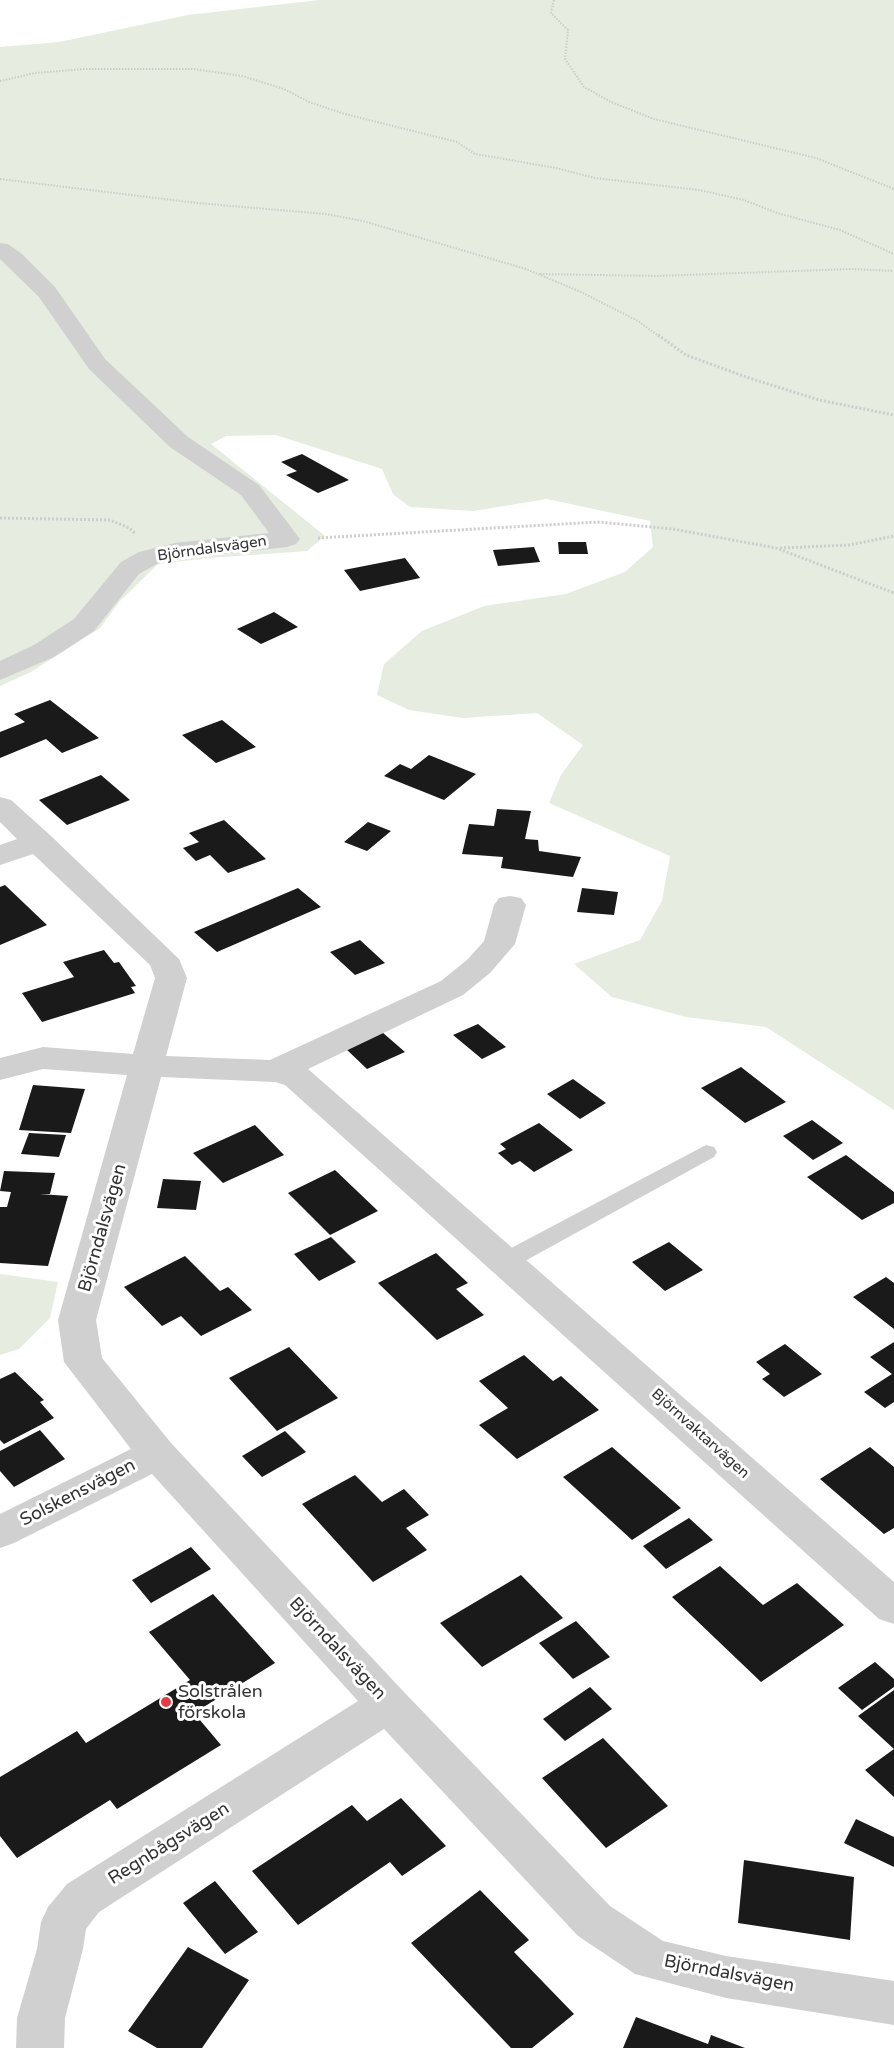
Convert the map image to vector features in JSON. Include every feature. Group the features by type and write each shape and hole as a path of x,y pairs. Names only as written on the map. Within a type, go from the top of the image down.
{"street":[{"path":"0,249 14,259 46,292 97,364 179,442 250,490 287,539"},
{"name":"Björndalsvägen","path":"0,672 68,637 93,614 102,599 130,568 158,555 262,540 287,539"},
{"name":"Björndalsvägen","path":"0,806 163,959 171,978 77,1320 82,1362 157,1454 388,1704 594,1921 652,1959 726,1977 894,2002"},
{"path":"0,856 39,841"},
{"path":"275,1071 452,988 479,966 499,944 510,905"},
{"path":"0,1069 42,1058 148,1066"},
{"name":"Björnvaktarvägen","path":"148,1066 275,1071 297,1077 894,1607"},
{"name":"Solskensvägen","path":"0,1532 157,1454"},
{"name":"Regnbågsvägen","path":"40,2048 41,2018 60,1949 64,1922 83,1898 388,1704"}],"lane":[{"path":"506,1261 706,1152"}],"path":[{"path":"554,0 551,13 568,30 565,58 584,87 654,119 806,155 894,189"},
{"path":"0,81 34,73 84,69 194,69 242,76 284,88 309,102 345,114 458,142 475,154 556,168 594,178 699,190 744,200 777,213 840,230 894,254"},
{"path":"0,179 197,203 326,214 393,229 537,274 581,292 638,321 686,355 819,400 894,415"},
{"path":"537,274 657,276 851,270 894,272"},
{"path":"0,518 110,520 129,528 158,555"},
{"path":"287,539 598,522 673,529 776,548 894,593"},
{"path":"776,548 849,544 894,536"}],"shaded area":[{"path":"319,0 894,0 894,1110 766,1027 686,1017 612,997 574,964 640,940 662,901 670,856 549,803 561,775 583,745 537,713 463,718 409,710 377,695 384,664 422,631 484,606 566,594 625,572 653,547 650,521 547,499 473,511 410,507 393,494 382,469 276,435 226,436 211,444 325,536 307,551 158,564 120,601 100,628 31,672 0,686 0,47 59,42 188,15"},
{"path":"0,1274 58,1282 50,1318 19,1349 0,1355"}],"building":[{"path":"302,454 349,480 318,493 286,475 297,471 281,462"},
{"path":"558,542 586,542 588,554 559,554"},
{"path":"534,547 540,562 498,566 493,550"},
{"path":"405,558 420,578 360,591 344,570"},
{"path":"274,612 298,627 261,644 237,629"},
{"path":"50,700 99,738 62,753 46,739 0,758 0,732 25,722 14,714"},
{"path":"222,720 256,747 216,763 182,735"},
{"path":"429,755 476,774 444,800 384,776 400,764 411,769"},
{"path":"101,775 130,800 67,825 39,800"},
{"path":"497,809 531,811 525,839 538,840 539,851 581,857 573,877 501,868 503,857 462,854 469,824 494,826"},
{"path":"224,820 266,859 228,873 210,855 196,861 183,848 199,842 189,833"},
{"path":"368,822 391,831 367,851 344,842"},
{"path":"5,885 47,925 0,945 0,887"},
{"path":"298,888 321,907 217,952 194,932"},
{"path":"582,888 618,892 614,915 577,912"},
{"path":"360,940 385,963 355,975 330,952"},
{"path":"104,950 114,963 119,962 136,986 131,987 135,993 42,1022 22,993 74,977 63,962"},
{"path":"478,1024 506,1047 482,1059 453,1035"},
{"path":"382,1032 405,1052 367,1069 345,1048"},
{"path":"741,1067 786,1102 745,1123 701,1088"},
{"path":"573,1079 606,1103 580,1119 547,1094"},
{"path":"33,1085 85,1089 71,1133 19,1130"},
{"path":"812,1120 843,1143 813,1160 783,1136"},
{"path":"539,1123 573,1150 534,1172 520,1161 512,1165 498,1153 506,1149 500,1144"},
{"path":"255,1125 284,1155 223,1183 193,1153"},
{"path":"29,1133 66,1135 59,1157 21,1154"},
{"path":"846,1155 894,1192 894,1203 862,1220 807,1177"},
{"path":"335,1170 378,1211 330,1235 288,1193"},
{"path":"4,1171 55,1173 50,1194 40,1194 68,1196 48,1266 0,1263 0,1207 7,1207 11,1192 0,1191"},
{"path":"163,1179 201,1181 196,1210 157,1208"},
{"path":"331,1237 356,1262 319,1281 294,1254"},
{"path":"669,1242 703,1270 665,1291 632,1262"},
{"path":"436,1253 468,1283 456,1289 484,1315 437,1340 378,1283"},
{"path":"185,1256 220,1291 228,1287 252,1310 201,1336 181,1316 162,1326 124,1287"},
{"path":"886,1277 894,1283 894,1329 853,1297"},
{"path":"894,1342 894,1402 885,1408 864,1392 892,1374 870,1357"},
{"path":"785,1344 822,1374 784,1397 762,1379 770,1374 756,1362"},
{"path":"289,1347 338,1398 277,1431 229,1378"},
{"path":"524,1355 553,1381 561,1376 599,1410 517,1459 479,1425 508,1408 479,1381"},
{"path":"15,1372 44,1400 40,1402 54,1418 4,1444 0,1440 0,1379"},
{"path":"40,1430 65,1459 14,1487 0,1471 0,1451"},
{"path":"285,1431 306,1452 262,1477 242,1456"},
{"path":"612,1447 681,1508 632,1540 563,1477"},
{"path":"870,1447 894,1467 894,1528 884,1534 820,1479"},
{"path":"355,1475 382,1502 404,1489 429,1515 406,1528 427,1550 373,1582 302,1504"},
{"path":"689,1518 713,1540 666,1569 643,1546"},
{"path":"191,1547 211,1569 151,1603 132,1580"},
{"path":"720,1566 763,1605 797,1583 844,1625 761,1682 672,1597"},
{"path":"521,1575 563,1618 482,1667 440,1623"},
{"path":"213,1594 275,1663 194,1713 221,1745 117,1809 110,1800 17,1858 0,1836 0,1777 77,1731 86,1743 190,1680 149,1632"},
{"path":"576,1621 610,1657 573,1679 539,1643"},
{"path":"875,1662 894,1679 894,1687 862,1710 838,1688"},
{"path":"590,1687 612,1709 565,1741 543,1719"},
{"path":"894,1690 894,1749 858,1716"},
{"path":"603,1738 668,1806 606,1848 542,1778"},
{"path":"894,1749 894,1797 865,1770"},
{"path":"401,1798 446,1846 402,1876 390,1862 298,1925 252,1871 352,1805 367,1821"},
{"path":"856,1819 894,1837 894,1867 844,1843"},
{"path":"744,1860 854,1877 850,1940 738,1923"},
{"path":"215,1881 258,1932 225,1954 183,1903"},
{"path":"480,1890 529,1940 514,1952 574,2014 532,2048 511,2048 411,1943"},
{"path":"188,1947 249,1980 202,2048 157,2048 128,2031"},
{"path":"636,2017 708,2044 711,2035 745,2048 623,2048"}],"place":[{"name":"Solstrålen förskola","path":"166,1702"}]}
